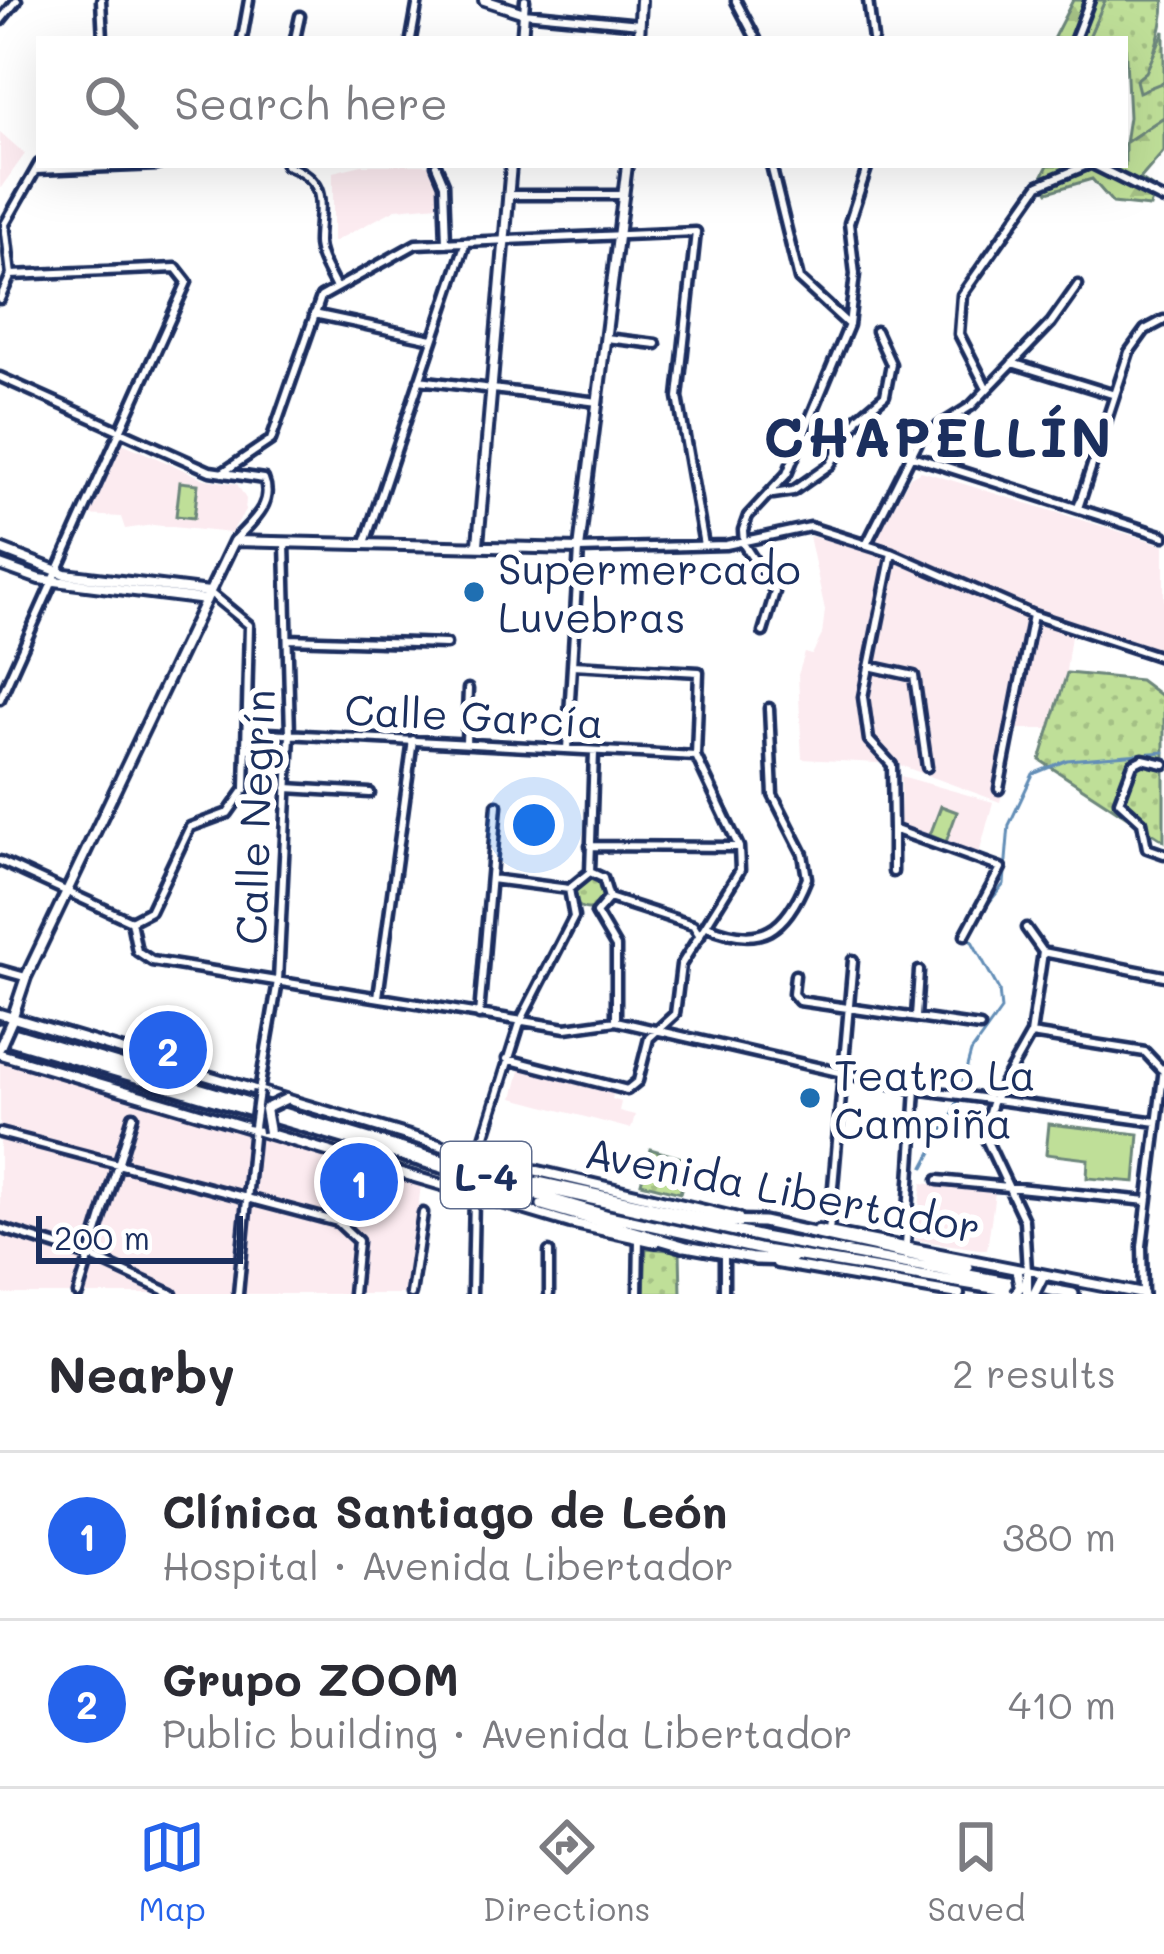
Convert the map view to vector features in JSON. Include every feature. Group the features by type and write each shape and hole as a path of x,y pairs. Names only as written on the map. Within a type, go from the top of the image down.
{"main road":[{"path":"484,0 524,13 522,36"},
{"path":"638,36 641,0"},
{"path":"478,544 511,168"},
{"path":"0,1051 26,977 234,541 579,549 627,168"},
{"path":"0,549 55,576"},
{"path":"0,565 207,596"},
{"name":"Avenida Libertador","path":"0,1014 483,1158 763,1222 906,1245 1143,1294"},
{"name":"Avenida Libertador","path":"0,1033 507,1180 762,1237 1073,1294"},
{"name":"Avenida Libertador","path":"0,1033 493,1186 758,1249 1030,1294"},
{"name":"Avenida Libertador","path":"0,1051 639,1239 959,1294"},
{"path":"269,1132 266,1109 286,1099"},
{"name":"L-4","path":"444,1184 458,1182 468,1172 466,1160 456,1149"},
{"name":"L-4","path":"495,1199 485,1177 504,1163"},
{"name":"L-4","path":"507,1180 540,1182 717,1221 763,1222 961,1265 983,1276"},
{"name":"L-4","path":"493,1186 683,1246"},
{"name":"L-4","path":"755,1259 996,1287"},
{"path":"1015,1294 1021,1287 1021,1272"},
{"path":"1021,1272 1030,1294 1044,1276"}],"street":[{"path":"0,21 16,0"},
{"path":"101,0 103,36"},
{"path":"243,36 249,0"},
{"path":"412,36 418,0"},
{"path":"525,0 524,13 640,24"},
{"path":"868,0 874,36"},
{"path":"1076,36 1090,0"},
{"path":"736,1 754,36"},
{"path":"296,36 300,16"},
{"path":"0,299 10,275 5,224 36,168"},
{"path":"292,168 312,179 322,198 318,249 336,288"},
{"path":"437,168 444,184 446,243"},
{"path":"772,168 799,279 849,325"},
{"path":"763,632 775,592 743,542 748,516 787,473 849,325 855,274 849,223 867,168"},
{"path":"986,387 959,334 962,296 1039,185 1083,168"},
{"path":"1097,168 1164,200"},
{"path":"508,195 624,195"},
{"path":"222,473 271,440 321,297 408,246 620,232 696,232 678,397 704,545"},
{"path":"365,543 466,242"},
{"path":"0,699 187,276 176,268 10,275"},
{"path":"868,543 909,455 929,430 971,406 1078,285"},
{"path":"314,314 432,339"},
{"path":"1078,508 1129,352 1145,330 1164,320"},
{"path":"770,494 793,490 830,465 859,417 885,395 891,364 876,331"},
{"path":"606,338 656,344"},
{"path":"1012,363 1115,395"},
{"path":"0,377 222,473 257,476 267,484 262,510 234,541"},
{"path":"419,380 598,402"},
{"path":"909,455 1161,535 1164,525"},
{"path":"567,749 579,549 743,542 810,527 868,543 1033,616 1164,658"},
{"name":"Calle Negrín","path":"254,1127 278,981 290,735 285,543"},
{"path":"892,553 869,665 865,729 892,765 893,872"},
{"path":"131,921 150,911 190,827 221,817 241,799 248,732 249,625 207,596"},
{"path":"999,789 1033,616"},
{"path":"287,639 446,644"},
{"path":"507,1059 627,1090 638,1081 650,1038 675,1014 681,965 736,880 739,847 696,756 699,672 572,665"},
{"path":"869,665 914,676 928,766"},
{"path":"466,742 468,689"},
{"path":"707,926 751,939 770,933 807,878 802,854 773,795 769,708"},
{"name":"Calle García","path":"248,732 696,756"},
{"path":"378,998 413,740"},
{"path":"590,872 594,752"},
{"path":"1164,764 1143,760 1133,764 1119,801 1142,822 1144,844 1164,854"},
{"path":"287,788 370,793"},
{"path":"479,1016 497,805"},
{"path":"893,829 1002,871 965,934"},
{"path":"590,846 739,847"},
{"path":"0,861 131,921"},
{"path":"491,879 568,889 590,872"},
{"path":"590,872 603,878 608,898"},
{"path":"472,1294 474,1192 521,1020 574,917 568,889"},
{"path":"608,898 693,925 700,936"},
{"path":"608,898 596,913 616,947 616,1021"},
{"path":"131,921 133,944 146,959 566,1028 616,1021 916,1089 1157,1122"},
{"path":"1026,928 1043,952 1164,976"},
{"path":"1021,1272 1024,1220 985,1145 985,1117 1031,1034 1043,952"},
{"path":"829,1232 853,960"},
{"path":"0,970 26,977"},
{"path":"916,1017 920,971"},
{"path":"795,975 793,994 799,1001 980,1027"},
{"path":"1031,1034 1144,1052 1159,1061 1164,1071 1147,1201 1143,1294"},
{"path":"906,1245 916,1089"},
{"path":"78,1294 134,1116"},
{"path":"238,1294 243,1197 254,1127"},
{"path":"0,1133 338,1222 356,1235 353,1294"},
{"path":"938,1180 1147,1201"},
{"path":"411,1294 422,1213"},
{"path":"0,1228 92,1257 172,1294"},
{"path":"638,1294 639,1239"},
{"path":"549,1252 549,1294"},
{"path":"724,1252 724,1294"}],"shaded area":[{"path":"0,132 25,154 0,189"},
{"path":"431,168 438,177 438,205 396,209 333,242 333,172"},
{"path":"122,443 205,479 237,484 246,499 245,511 231,533 153,525 125,529 121,517 85,515"},
{"path":"921,471 1164,545 1164,663 1071,635 1058,729 1017,729 1000,802 897,764 802,759 798,675 805,653 812,655 822,635 825,610 809,536 869,550 910,477"},
{"path":"901,776 993,802 979,854 900,825"},
{"path":"0,1059 421,1185 407,1294 0,1294"},
{"path":"521,1067 614,1091 612,1099 621,1102 619,1111 635,1115 631,1129 513,1098"},
{"path":"922,1183 995,1192 987,1250 915,1240"}],"green space":[{"path":"1073,0 1105,0 1089,36 1055,36"},
{"path":"1105,0 1164,0 1148,85 1164,82 1164,117 1128,141 1128,36 1089,36"},
{"path":"1164,31 1164,82 1139,92 1136,80 1146,72"},
{"path":"1164,117 1164,151 1140,179 1155,189 1150,207 1113,203 1092,179 1048,192 1041,179 1046,168 1128,168 1128,141"},
{"path":"180,482 198,484 194,518 176,516"},
{"path":"1067,673 1140,680 1164,698 1164,841 1040,760"},
{"path":"941,806 957,812 946,842 930,835"},
{"path":"588,877 599,882 604,893 599,904 588,909 577,904 572,893 577,882"},
{"path":"1049,1124 1139,1134 1135,1182 1087,1178 1088,1159 1046,1154"},
{"path":"650,1149 689,1160 680,1193 641,1183"},
{"path":"646,1248 680,1251 681,1294 644,1294"}],"waterway":[{"path":"978,916 1004,884 1009,825 1033,774 1067,760 1164,752"},
{"path":"924,1167 955,1109 971,1052 1001,1010 999,990 968,934"}],"place":[{"name":"Supermercado Luvebras","path":"474,592"},
{"name":"Grupo ZOOM","path":"168,1050"},
{"name":"Teatro La Campiña","path":"810,1098"},
{"name":"Clínica Santiago de León","path":"359,1182"}],"district":[{"name":"CHAPELLÍN","path":"939,435"}]}
